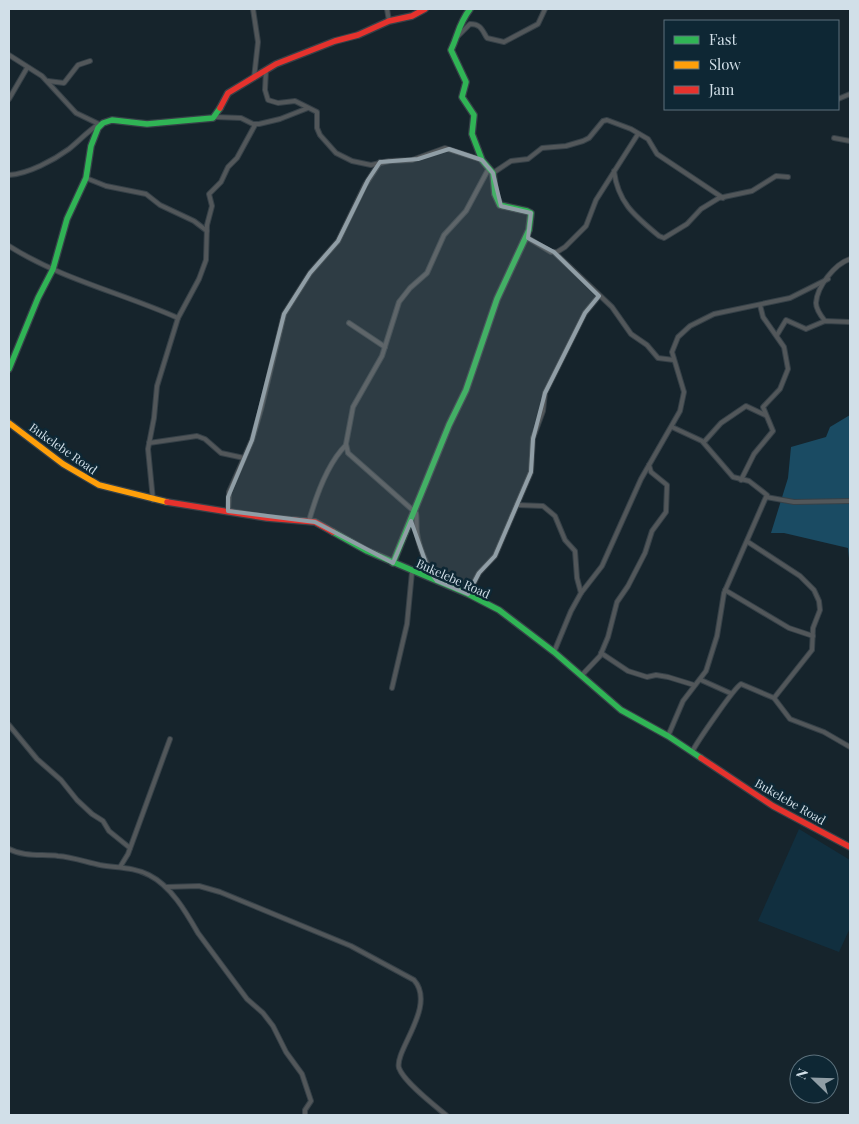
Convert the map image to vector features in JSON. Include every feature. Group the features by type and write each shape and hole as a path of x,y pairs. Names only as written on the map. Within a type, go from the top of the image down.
{"street":[{"path":"253,9 258,42 254,78"},
{"path":"387,9 389,21"},
{"path":"215,117 228,93 266,70 330,42 358,35 389,21 407,18 425,9"},
{"path":"458,36 459,24 470,9"},
{"path":"393,563 416,513 449,424 466,390 502,286 516,254 528,238 531,213 525,209 512,209 500,205 495,194 494,173 482,160 471,131 474,115 462,97 466,82 452,54 451,48 458,36 470,24 483,28 488,38 504,42 538,24 546,9"},
{"path":"9,55 46,80 55,83 64,83 75,67 90,61"},
{"path":"9,99 27,68"},
{"path":"266,70 264,90 268,100 278,103 295,101 318,114 317,128 320,135 341,157 369,164 418,159 445,148 482,160"},
{"path":"46,80 69,108 100,124"},
{"path":"9,175 33,168 59,155 100,124 112,120 147,124 197,121 215,117 241,118 254,125 272,122 308,107"},
{"path":"494,173 510,162 528,159 542,148 566,146 583,141 589,138 605,121 627,127 650,141 657,154 723,198"},
{"path":"9,369 38,298 53,269 67,219 86,178 91,146 100,124"},
{"path":"153,500 148,454 157,386 178,318 199,279 206,260 207,231 212,206 209,193 221,182 228,167 238,158 254,125"},
{"path":"554,252 565,247 586,226 596,200 638,134"},
{"path":"834,138 850,141"},
{"path":"228,510 229,492 252,440 265,395 272,356 285,312 310,273 338,241 368,180 380,162"},
{"path":"437,582 428,569 427,560 420,544 416,513 355,460 348,453 346,444 352,407 385,347 399,302 410,288 427,274 444,235 466,212 489,168"},
{"path":"614,171 622,200 662,237 672,235 688,224 701,209 723,198 752,191 777,176 788,177"},
{"path":"86,178 108,186 146,194 160,205 194,220 207,231"},
{"path":"528,238 540,247 554,252 615,311 631,334 647,345 656,356 674,360"},
{"path":"9,246 53,269 178,318"},
{"path":"825,321 816,303 819,293 840,262 850,259"},
{"path":"554,652 581,593 605,561 648,465 680,411 684,394 674,360 674,344 681,333 690,326 722,311 790,298 828,278"},
{"path":"468,594 479,572 494,556 531,472 533,438 543,411 545,393 585,313 599,296"},
{"path":"741,480 754,454 773,431 766,416 764,405 780,389 788,370 784,346 763,317 760,305"},
{"path":"777,335 786,320 806,329 825,321 850,322"},
{"path":"349,323 385,347"},
{"path":"704,442 721,423 746,406 766,416"},
{"name":"Bukelebe Road","path":"9,423 86,479 110,489 153,500 228,510 267,518 309,521 412,572 468,594 499,610 554,652 621,710 668,736 773,806 850,845"},
{"path":"672,427 704,442 733,477 749,482 767,495 794,502 850,501"},
{"path":"149,444 197,436 205,439 221,453 244,458"},
{"path":"309,521 314,502 331,466 346,444"},
{"path":"582,675 601,654 608,637 617,602 627,589 645,553 652,531 667,508 667,485 651,472 648,465"},
{"path":"668,736 683,701 694,685 701,680 717,636 725,590 748,542 767,495"},
{"path":"516,505 543,506 555,516 562,534 575,551 577,578 581,593"},
{"path":"748,542 800,576 814,590 820,610 813,628 810,652 774,698"},
{"path":"392,688 407,624 412,572"},
{"path":"725,590 789,628 813,636"},
{"path":"601,654 628,671 647,677 656,675 668,677 694,685"},
{"path":"701,680 730,694"},
{"path":"692,752 726,704 730,694 741,684 774,698 790,719 819,729 850,747"},
{"path":"9,725 37,759 61,780 76,800 103,821 108,831 130,848"},
{"path":"120,868 130,848 170,739"},
{"path":"9,849 24,854 62,856 149,875 165,887 192,921 198,933 247,999 263,1013 286,1052 299,1068 311,1097 310,1103 304,1111 305,1115"},
{"path":"165,887 199,886 220,892 351,946 414,980 420,989 420,1004 414,1029 399,1059 399,1068 407,1079 446,1115"}],"highlighted area":[{"path":"449,149 482,160 493,173 501,206 531,213 528,238 554,252 599,296 585,313 545,393 533,439 531,472 495,556 479,573 468,594 437,581 428,569 411,521 393,563 315,522 228,511 228,497 252,440 284,314 310,273 338,241 368,180 380,162 418,159"}],"shaded area":[{"path":"850,415 850,569 848,548 784,533 771,533 788,478 791,447 826,437 830,427"},
{"path":"799,829 850,860 850,928 839,952 758,921"}],"traffic: fast":[{"path":"393,563 449,425 466,390 497,299 529,230 531,213 500,205 495,194 493,173 482,160 472,134 474,115 462,97 466,82 451,50 470,9"},
{"path":"9,369 38,298 53,269 67,219 86,178 91,146 98,128 103,123 112,120 147,124 213,118 220,108"},
{"path":"333,532 367,551 468,594 499,610 554,652 621,710 668,736 701,758"}],"traffic: slow":[{"path":"9,423 63,464 99,485 167,502"}],"traffic: jam":[{"path":"220,108 228,93 276,64 335,41 358,35 389,21 412,16 425,9"},
{"path":"167,502 267,518 315,522 333,532"},
{"path":"701,758 773,806 850,847"}]}
